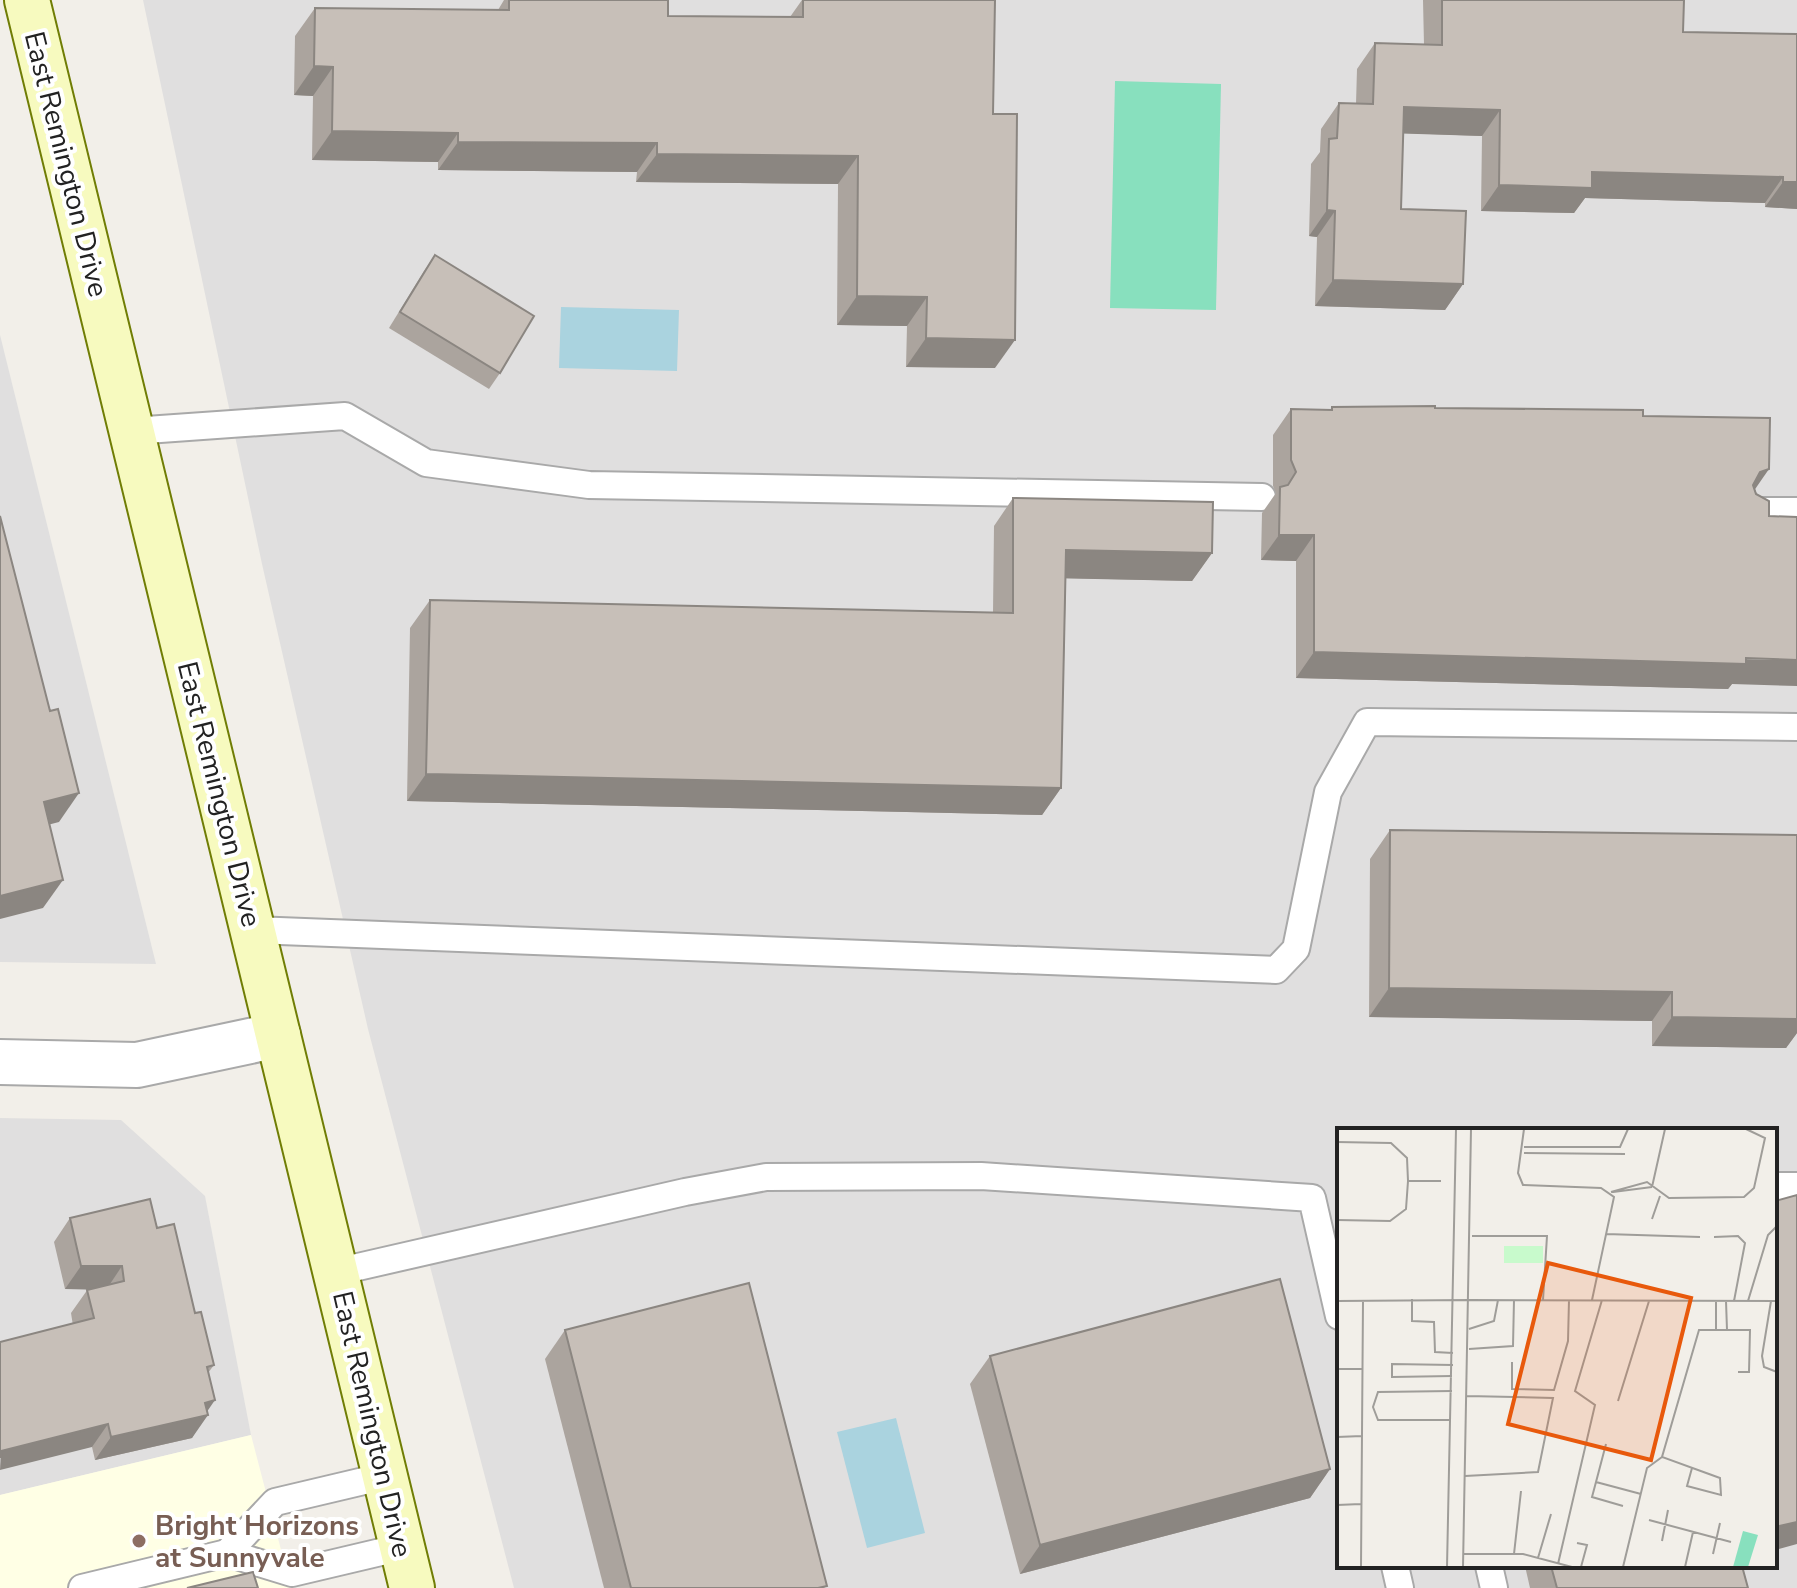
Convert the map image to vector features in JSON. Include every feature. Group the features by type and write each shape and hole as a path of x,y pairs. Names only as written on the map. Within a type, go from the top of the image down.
{"main road":[{"name":"East Remington Drive","path":"27,0 407,1568"}],"street":[{"path":"0,1062 137,1065 278,1035"}],"lane":[{"path":"132,431 345,416 426,463 589,485 1262,497"},
{"path":"1751,511 1797,511"},
{"path":"253,930 1276,970 1296,949 1328,792 1367,722 1797,727"},
{"path":"336,1272 655,1198 766,1177 981,1176 1312,1198 1337,1307"},
{"path":"227,1553 275,1502 385,1476"},
{"path":"82,1588 227,1553 292,1573 407,1568"},
{"path":"1395,1568 1400,1588"},
{"path":"1489,1568 1494,1588"}],"shaded area":[{"path":"143,0 1797,0 1797,1588 514,1588 368,1029 262,564"},
{"path":"0,335 156,964 0,962"},
{"path":"0,1118 121,1120 205,1196 251,1435 0,1495"},
{"name":"Bright Horizons at Sunnyvale","path":"251,1435 291,1588 0,1588 0,1495"}],"green space":[{"path":"1115,81 1221,84 1216,310 1110,308"}],"water":[{"path":"561,307 679,310 677,371 559,368"},
{"path":"896,1418 925,1533 867,1548 837,1432"}],"building":[{"path":"509,0 668,0 668,16 803,17 803,0 995,0 993,114 1017,114 1015,340 926,338 927,297 857,296 858,156 657,154 657,143 458,142 458,133 332,131 333,67 314,66 315,8 509,10"},
{"path":"1442,0 1684,0 1683,32 1797,34 1797,182 1783,182 1783,177 1592,172 1592,188 1499,185 1500,110 1404,107 1401,209 1466,211 1463,284 1333,280 1335,211 1327,210 1329,139 1337,138 1339,103 1373,104 1375,43 1442,45"},
{"path":"435,255 534,316 500,373 400,312"},
{"path":"1435,406 1643,410 1643,416 1770,418 1769,469 1760,472 1753,485 1756,494 1769,501 1769,516 1797,517 1797,660 1746,658 1746,664 1314,652 1314,535 1279,535 1280,487 1288,485 1296,472 1291,460 1291,409"},
{"path":"1013,498 1213,502 1212,553 1066,550 1061,788 426,774 430,600 1013,613"},
{"path":"0,516 50,711 58,709 79,793 44,802 63,880 0,896"},
{"path":"1390,830 1797,835 1797,1019 1672,1017 1672,992 1389,988"},
{"path":"1797,1195 1797,1522 1777,1527 1777,1200"},
{"path":"150,1199 157,1228 174,1224 195,1313 201,1312 214,1365 207,1367 215,1400 205,1403 208,1415 111,1437 108,1424 1,1451 0,1457 0,1342 94,1318 87,1290 124,1281 122,1266 81,1266 70,1218"},
{"path":"1280,1279 1330,1469 1040,1545 990,1356"},
{"path":"749,1283 827,1586 631,1588 565,1330"},
{"path":"1552,1568 1743,1568 1748,1588 1557,1588"},
{"path":"253,1572 258,1588 187,1588"}],"place":[{"name":"Bright Horizons at Sunnyvale","path":"139,1541"}]}
